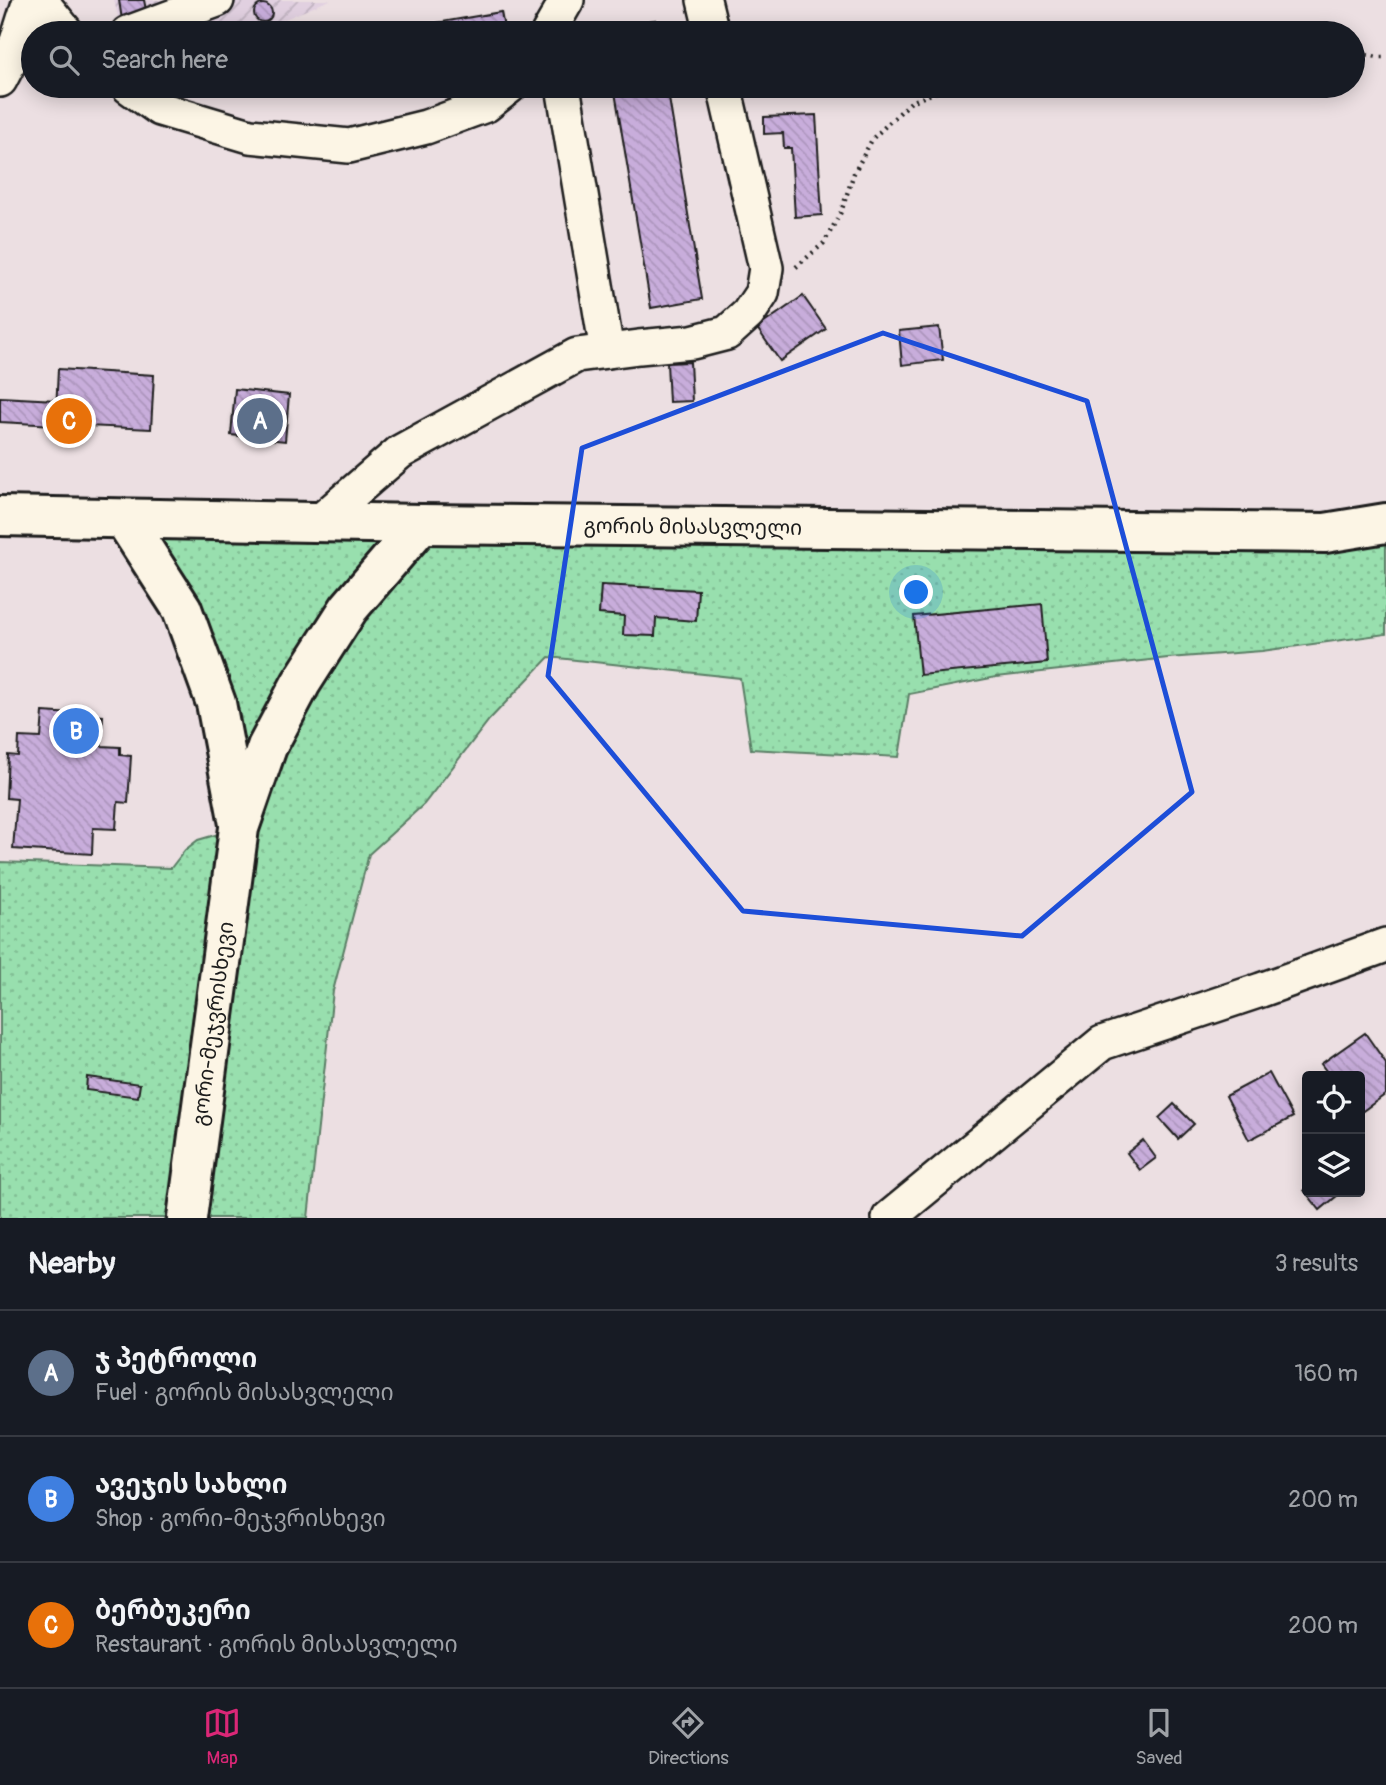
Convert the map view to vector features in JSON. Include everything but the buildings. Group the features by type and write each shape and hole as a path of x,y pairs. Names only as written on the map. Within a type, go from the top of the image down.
{"main road":[{"name":"გორის მისასვლელი","path":"0,516 421,524 1325,533 1386,523"},
{"name":"გორი-მეჯვრისხევი","path":"124,519 182,609 216,704 239,828"},
{"name":"გორი-მეჯვრისხევი","path":"187,1218 239,828 267,747 301,683 349,608 421,524"}],"street":[{"path":"23,21 30,0"},
{"path":"40,0 57,21"},
{"path":"160,21 217,0"},
{"path":"704,0 709,21"},
{"path":"0,80 12,57 21,28"},
{"path":"145,98 160,109 250,136 349,146 426,127 486,104 494,98"},
{"path":"565,98 607,351"},
{"path":"319,522 400,452 577,355 692,342 727,333 748,314 762,293 766,268 727,98"},
{"path":"889,1218 1102,1043 1386,945"}],"path":[{"path":"1365,54 1386,57"},
{"path":"762,293 824,243 841,212 854,173 873,138 911,102 921,98"}],"highlighted area":[{"path":"883,333 1087,401 1192,792 1022,936 743,911 548,676 582,448"}],"shaded area":[{"path":"114,0 330,0 280,21 119,21"}],"green space":[{"path":"124,519 1386,523 1386,634 1262,651 1168,658 996,677 909,694 899,757 751,749 740,678 549,657 489,720 424,804 369,854 333,991 308,1218 0,1218 0,862 171,868 185,850 198,840 239,828 216,703"}],"place":[{"name":"ბერბუკერი","path":"69,421"},
{"name":"ჯ პეტროლი","path":"260,421"},
{"name":"ავეჯის სახლი","path":"76,731"}]}
